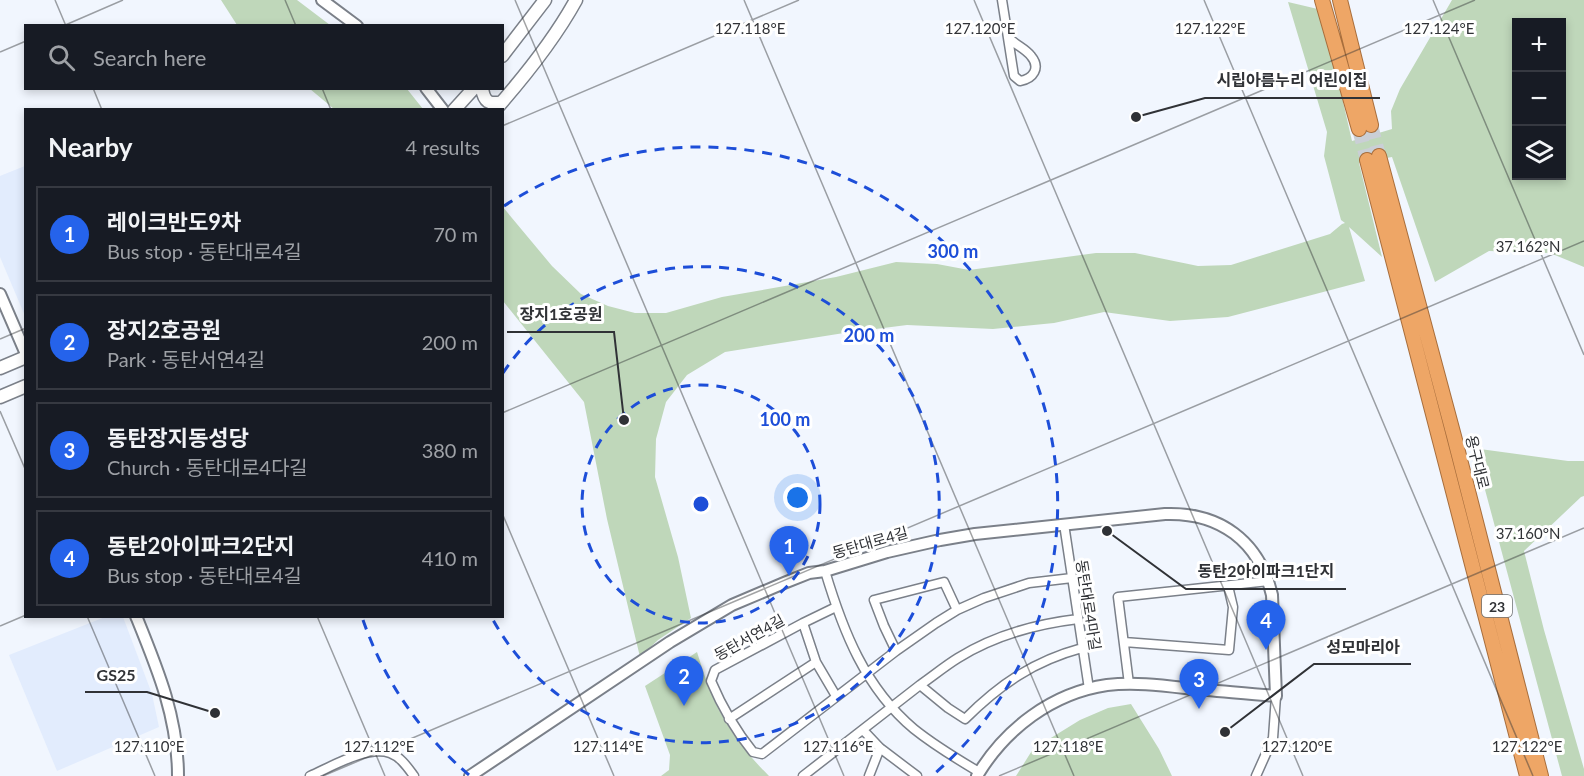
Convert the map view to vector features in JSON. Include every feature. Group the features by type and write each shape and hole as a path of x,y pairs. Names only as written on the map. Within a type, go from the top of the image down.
{"highway":[{"path":"1322,0 1365,127 1340,0"},
{"name":"용구대로","path":"1527,776 1433,416 1373,158 1454,436 1541,776"}],"main road":[{"path":"504,53 545,0"},
{"path":"483,90 485,99 498,106 545,48 576,0"},
{"path":"456,108 472,90"},
{"path":"0,368 24,357"},
{"path":"0,397 24,387"}],"street":[{"path":"322,0 354,24"},
{"path":"1002,0 1014,76 1020,81 1031,78 1036,71 1032,57 1013,44 1008,37"},
{"path":"428,90 441,108"},
{"path":"0,294 24,351"},
{"name":"동탄대로4길","path":"470,776 670,642 732,605 809,573 825,571 887,552 940,540 1064,524 1179,513 1216,522 1233,531 1262,565 1269,581 1274,611 1275,696"},
{"name":"동탄대로4마길","path":"1064,524 1089,689"},
{"path":"825,571 849,640 866,674 880,694 907,723 925,738 978,774 1004,739 1051,704 1089,689 1129,684 1275,696 1273,738 1256,776"},
{"name":"동탄서연4길","path":"836,696 816,662 803,623 715,670 711,681 729,719 753,752 762,754 896,651 957,610 984,598 1029,584 1072,578"},
{"path":"1129,684 1118,597 1269,581"},
{"path":"896,651 874,600 944,582 957,610"},
{"path":"1124,642 1229,650 1233,607 1228,586"},
{"path":"803,623 836,607"},
{"path":"137,618 167,697 178,755 178,776"},
{"path":"803,776 958,658 999,637 1041,624 1078,619"},
{"path":"920,685 965,719 997,689 1014,677 1047,660 1082,648"},
{"path":"729,719 816,662"},
{"path":"863,730 880,748 917,776"},
{"path":"869,776 880,748"},
{"path":"310,776 347,759 377,751 391,753 402,761 414,776"}],"shaded area":[{"path":"24,166 24,314 0,257 0,176"},
{"path":"102,618 123,618 152,694 159,727 57,771 9,655"}],"green space":[{"path":"221,0 297,0 329,24 236,24"},
{"path":"1452,0 1584,0 1584,267 1550,253 1489,251 1435,282 1392,157 1359,163 1382,257 1349,227 1365,281 1228,317 1170,321 1104,312 1054,323 993,329 907,325 725,352 687,375 666,402 656,439 655,477 678,557 691,618 658,640 640,657 607,519 584,402 504,302 504,208 552,266 581,294 608,306 635,313 666,313 722,297 836,277 896,262 937,264 969,270 1096,253 1135,253 1198,266 1231,265 1330,234 1345,223 1341,220 1324,156 1327,132 1288,2 1322,10 1352,141 1392,129 1391,111 1400,89"},
{"path":"311,90 408,90 422,108 333,108"},
{"path":"1480,449 1568,461 1584,461 1584,496 1524,551 1584,769 1584,776 1562,776 1484,486"},
{"path":"697,652 711,693 728,725 744,748 769,776 661,776 669,770 670,755 645,686"},
{"path":"1131,704 1159,749 1172,776 1016,776 1033,749 1080,720 1108,708"}],"tunnel":[{"path":"1371,125 1379,156"},
{"path":"1359,129 1367,160"}],"place":[{"name":"시립아름누리 어린이집","path":"1136,117"},
{"name":"장지1호공원","path":"624,420"},
{"name":"동탄2아이파크1단지","path":"1107,531"},
{"name":"레이크반도9차","path":"789,576"},
{"name":"동탄2아이파크2단지","path":"1266,650"},
{"name":"장지2호공원","path":"684,706"},
{"name":"동탄장지동성당","path":"1199,709"},
{"name":"GS25","path":"215,713"},
{"name":"성모마리아","path":"1225,732"}]}
